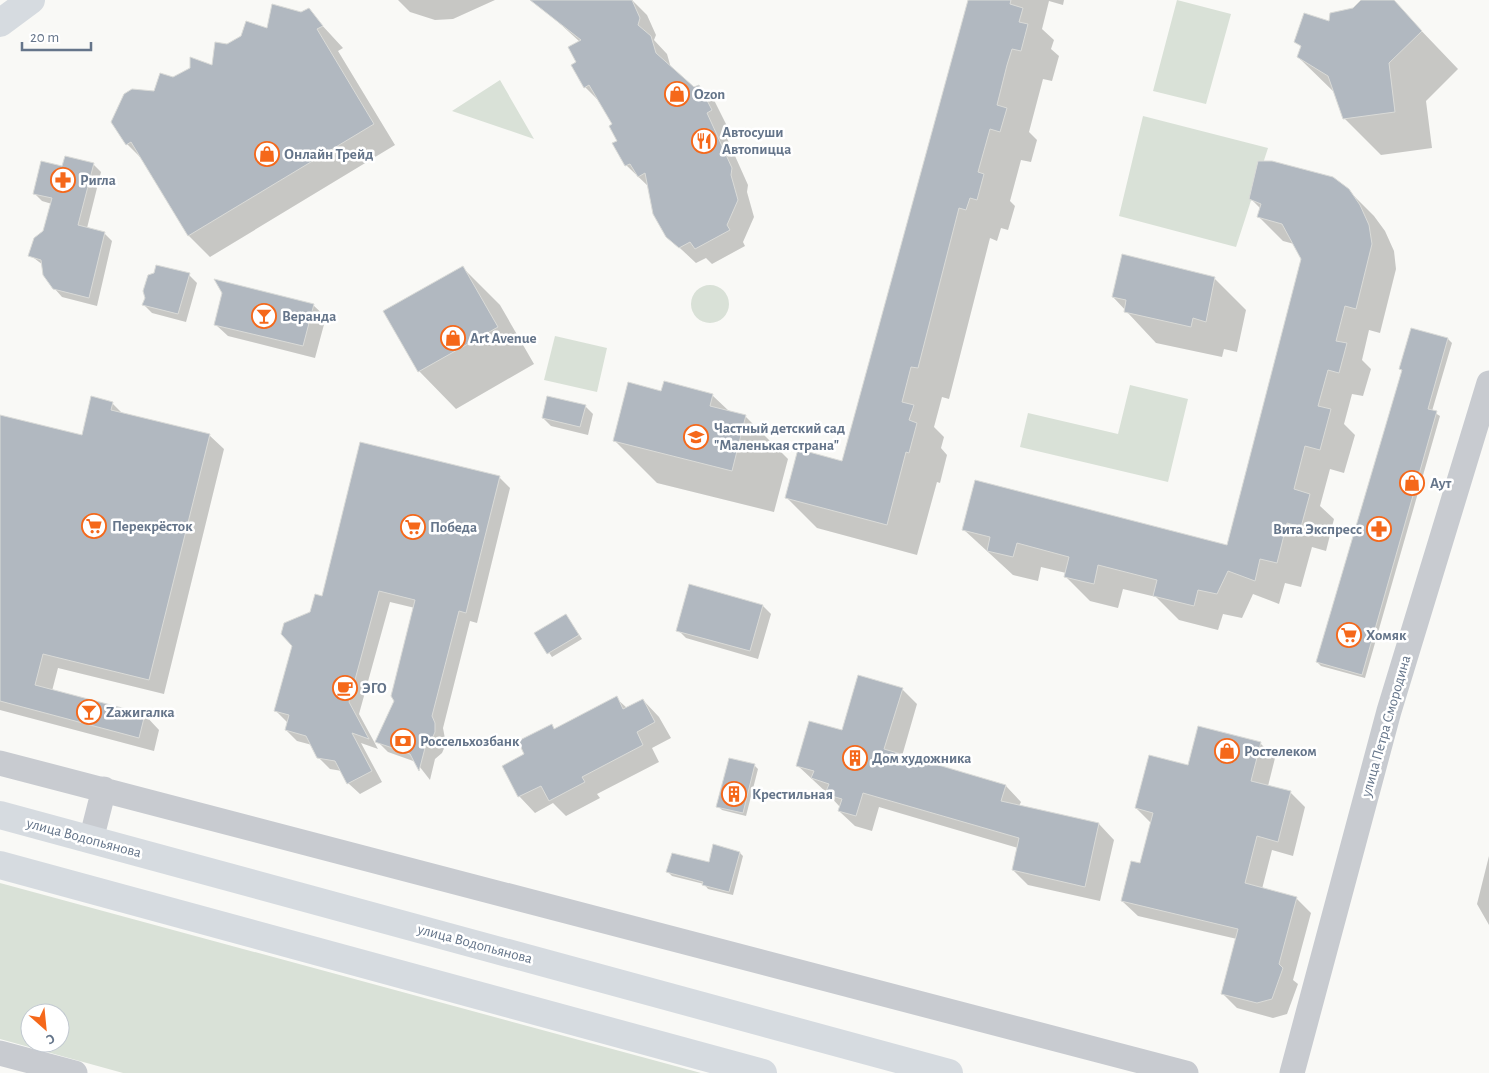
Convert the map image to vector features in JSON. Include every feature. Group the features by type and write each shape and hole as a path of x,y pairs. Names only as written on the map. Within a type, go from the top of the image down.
{"main road":[{"path":"0,23 31,0"},
{"name":"улица Водопьянова","path":"0,815 949,1073"},
{"path":"0,865 762,1073"}],"street":[{"name":"улица Петра Смородина","path":"1292,1073 1389,711 1489,383"},
{"path":"0,763 1186,1073"},
{"path":"91,840 104,789"},
{"path":"0,1053 75,1073"}],"shaded area":[{"path":"1177,0 1231,14 1206,104 1153,91"},
{"path":"500,80 534,139 452,111"},
{"path":"1143,116 1268,148 1236,247 1119,216"},
{"path":"710,285 724,290 729,304 724,318 710,323 696,318 691,304 696,290"},
{"path":"555,336 607,348 597,392 544,380"},
{"path":"1130,385 1188,399 1168,482 1020,447 1028,413 1118,434"},
{"path":"0,883 701,1073 123,1073 51,1053 70,1053 70,1003 20,1003 20,1045 0,1039"}],"building":[{"path":"530,0 632,0 640,18 638,25 651,36 656,53 694,87 699,85 712,110 707,113 732,168 731,175 738,200 727,225 730,230 695,249 690,242 679,248 666,237 653,214 645,173 638,177 630,164 625,166 612,143 617,141 609,126 612,124 589,85 584,88 571,65 576,62 568,47 581,40"},
{"path":"968,0 1011,0 1010,4 1023,8 1019,22 1028,24 1021,51 1012,49 1007,65 997,105 1007,108 1000,132 990,129 978,172 984,174 977,200 970,198 966,210 959,208 918,368 911,367 902,402 914,405 909,420 917,423 909,453 906,452 887,525 785,498 798,449 842,461"},
{"path":"1361,0 1394,0 1422,31 1389,63 1395,112 1343,119 1328,76 1297,57 1301,46 1294,42 1304,13 1329,21 1330,13 1353,8"},
{"path":"272,4 301,12 309,8 323,26 317,29 374,124 188,236 131,142 126,145 111,122 124,94 132,89 154,91 160,73 173,77 190,68 190,57 212,65 215,42 227,44 241,36 246,21 267,28"},
{"path":"65,156 94,163 78,225 105,232 89,298 53,289 43,275 41,260 28,256 34,238 43,231 52,198 33,194 41,161 62,166"},
{"path":"1258,161 1272,161 1333,177 1349,189 1360,205 1369,225 1372,244 1356,309 1345,306 1336,341 1347,343 1339,373 1328,370 1318,406 1331,409 1320,450 1305,446 1294,489 1310,494 1301,527 1287,523 1277,563 1260,559 1255,581 1228,571 1217,594 1198,590 1194,606 1153,596 1157,580 1098,565 1094,584 1064,577 1069,557 1017,543 1013,557 987,551 990,537 962,530 975,480 1227,545 1301,259 1282,224 1257,217 1261,204 1249,199"},
{"path":"1122,254 1215,277 1206,322 1193,318 1191,327 1124,312 1126,300 1112,297"},
{"path":"156,265 190,273 178,314 142,305 145,298 143,291 148,275 154,273"},
{"path":"463,266 498,327 418,372 383,311"},
{"path":"214,279 314,304 303,346 214,325 222,293"},
{"path":"1411,328 1448,338 1428,409 1437,411 1362,675 1316,662 1402,370 1399,369"},
{"path":"664,381 713,394 710,406 746,415 732,471 613,441 628,382 661,391"},
{"name":"Перекрёсток","path":"91,396 113,402 111,410 210,434 149,680 43,654 35,685 145,714 139,738 0,701 0,415 82,435"},
{"path":"547,396 586,405 580,427 542,418"},
{"path":"360,442 500,476 466,613 459,611 432,716 435,723 435,732 425,748 419,771 410,754 375,742 394,701 391,696 415,600 379,591 349,702 369,739 352,733 372,771 347,784 335,761 317,758 306,736 285,730 289,715 274,711 292,646 281,634 284,623 310,612 315,594 322,596"},
{"path":"689,584 763,605 750,651 676,631"},
{"path":"566,614 579,635 547,654 534,633"},
{"name":"Дом художника","path":"858,675 903,688 884,749 1006,785 1001,801 1099,823 1085,887 1012,870 1019,838 863,793 856,816 838,811 842,799 825,794 829,784 811,778 814,771 796,766 809,721 842,730"},
{"path":"617,696 623,709 643,699 655,722 637,732 643,745 582,777 585,782 549,801 541,786 518,797 502,766 524,754 518,741 552,724 554,729"},
{"path":"1198,726 1261,742 1251,781 1291,791 1278,842 1257,836 1245,883 1297,897 1279,964 1283,968 1272,999 1257,1003 1221,994 1238,929 1121,901 1131,861 1140,863 1153,813 1135,808 1149,755 1188,765"},
{"name":"Крестильная","path":"729,758 755,764 743,813 716,807"},
{"path":"713,844 740,852 729,892 702,885 703,882 666,872 672,853 709,862"}],"place":[{"name":"Ozon","path":"677,94"},
{"name":"Автосуши Автопицца","path":"704,141"},
{"name":"Онлайн Трейд","path":"267,154"},
{"name":"Ригла","path":"63,180"},
{"name":"Веранда","path":"264,316"},
{"name":"Art Avenue","path":"453,338"},
{"name":"Частный детский сад \"Маленькая страна\"","path":"696,437"},
{"name":"Аут","path":"1412,483"},
{"name":"Перекрёсток","path":"94,526"},
{"name":"Победа","path":"413,527"},
{"name":"Вита Экспресс","path":"1379,529"},
{"name":"Хомяк","path":"1349,635"},
{"name":"ЭГО","path":"345,688"},
{"name":"Zажигалка","path":"89,712"},
{"name":"Россельхозбанк","path":"403,741"},
{"name":"Ростелеком","path":"1227,751"},
{"name":"Дом художника","path":"855,758"},
{"name":"Крестильная","path":"734,794"}]}
